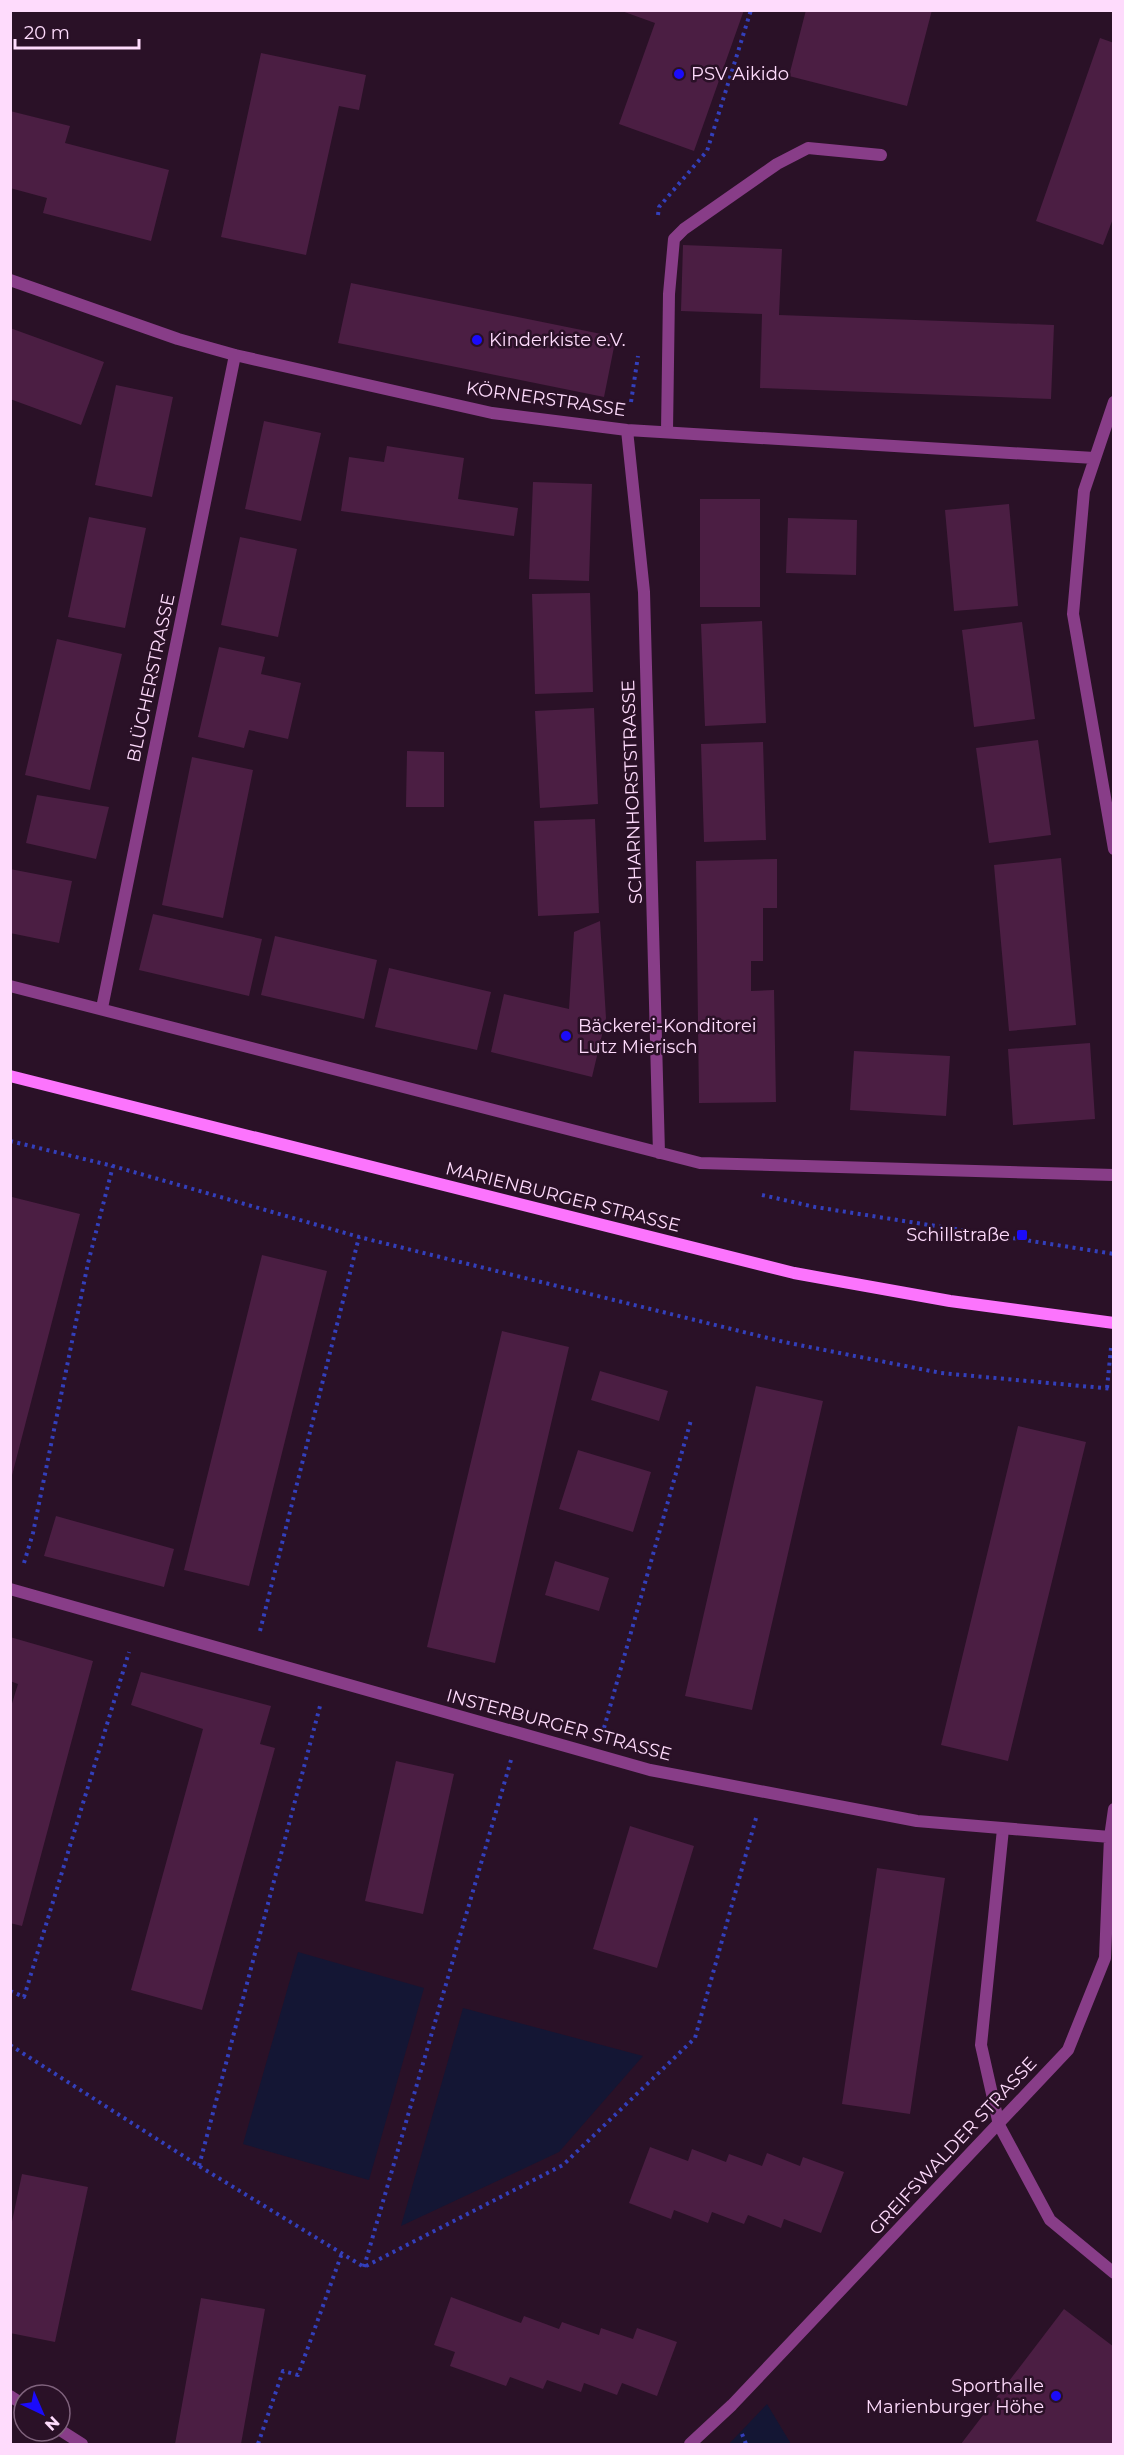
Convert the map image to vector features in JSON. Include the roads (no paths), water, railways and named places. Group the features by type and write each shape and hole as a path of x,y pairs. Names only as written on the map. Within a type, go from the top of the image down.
{"main road":[{"name":"MARIENBURGER STRASSE","path":"10,1076 794,1273 950,1301 1113,1323"}],"street":[{"path":"667,431 669,294 674,239 684,229 777,164 808,148 881,155"},
{"name":"KÖRNERSTRASSE","path":"10,280 178,339 235,355 492,413 627,430 1094,458"},
{"name":"BLÜCHERSTRASSE","path":"102,1008 235,355"},
{"path":"1113,402 1084,491 1073,614 1113,849"},
{"name":"SCHARNHORSTSTRASSE","path":"627,430 644,592 659,1153"},
{"path":"10,986 700,1163 1113,1175"},
{"name":"INSTERBURGER STRASSE","path":"10,1589 651,1770 916,1821 1110,1837"},
{"name":"GREIFSWALDER STRASSE","path":"690,2445 732,2405 1068,2050 1105,1958 1113,1809"},
{"path":"1003,1828 981,2045 999,2125 1050,2220 1113,2273"}],"place":[{"name":"PSV Aikido","path":"679,74"},
{"name":"Kinderkiste e.V.","path":"477,340"},
{"name":"Bäckerei-Konditorei Lutz Mierisch","path":"566,1036"},
{"name":"Schillstraße","path":"1022,1235"},
{"name":"Sporthalle Marienburger Höhe","path":"1056,2396"}]}
